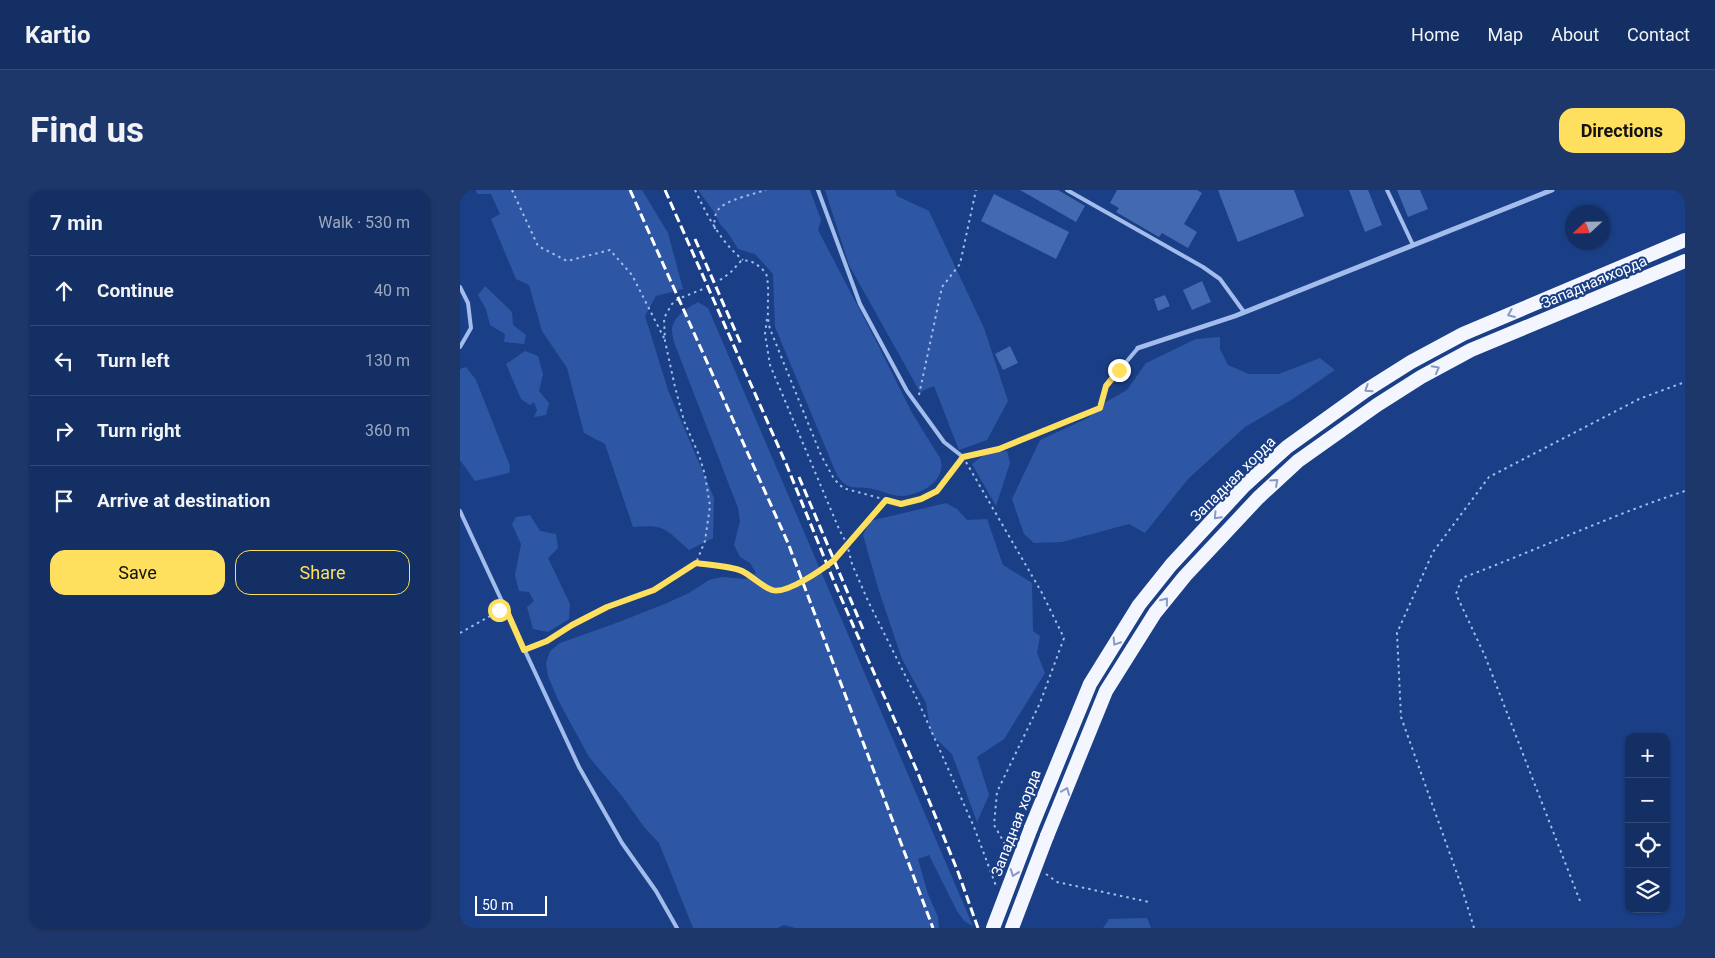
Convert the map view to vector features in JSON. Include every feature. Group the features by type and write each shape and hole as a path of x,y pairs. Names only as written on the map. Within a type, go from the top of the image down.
{"highway":[{"name":"Западная хорда","path":"993,928 1031,828 1090,684 1139,605 1172,565 1244,486 1287,447 1365,391 1411,362 1463,334 1685,240"},
{"name":"Западная хорда","path":"1012,928 1106,691 1155,613 1185,576 1258,498 1298,462 1377,405 1421,377 1472,350 1685,261"}],"street":[{"path":"1138,348 1244,312 1413,245 1537,193 1552,190"}],"lane":[{"path":"818,190 860,304 907,391 944,442 963,457 999,449 1100,408 1106,386 1138,348"},
{"path":"1067,190 1220,279 1244,312"},
{"path":"1387,190 1413,245"},
{"path":"460,287 468,303 471,328 460,347"},
{"path":"460,511 580,767 622,843 656,891 677,928"}],"path":[{"path":"512,190 538,246 567,261 610,250 632,275 665,341"},
{"path":"695,190 715,230 734,253 743,260"},
{"path":"715,230 714,220 721,207 766,190"},
{"path":"917,405 942,287 960,264 976,190"},
{"path":"720,280 743,260 749,260 757,264 766,273 768,297 765,334 770,365 847,544 852,564 882,632 918,701 974,827 997,889"},
{"path":"524,650 547,641 572,625 607,607 654,590 696,563 705,541 710,506 703,468 684,421 675,387 665,341 664,318 678,298 703,289"},
{"path":"767,317 770,330 817,446 834,479 842,488 901,504 921,499 937,491 963,457 1042,593 1064,638 1040,703 997,792 994,825 1005,844 1012,850"},
{"path":"1474,928 1460,882 1401,717 1397,633 1433,552 1489,477 1639,399 1685,382"},
{"path":"1580,901 1489,665 1456,594 1462,578 1511,560 1637,507 1685,491"},
{"path":"696,563 741,571 772,590 780,590 803,581 828,566 886,500"},
{"path":"460,633 505,607"},
{"path":"1042,871 1057,882 1150,902"}],"shaded area":[{"path":"476,190 642,190 668,233 683,289 656,296 645,316 668,390 714,498 713,538 689,550 665,530 644,526 633,527 605,444 584,433 567,368 542,331 529,285 516,279 491,219 500,214 491,194 477,194"},
{"path":"698,190 810,190 821,220 818,230 912,413 940,458 940,473 931,485 917,493 898,496 871,489 850,487 840,479 775,327 773,274 755,254 738,249"},
{"path":"825,190 895,190 897,196 929,211 984,328 1008,401 987,440 959,450 934,386 920,392 849,265"},
{"path":"485,286 512,312 513,325 526,335 524,344 504,342 505,334 490,325 486,309 478,295"},
{"path":"698,302 708,308 973,926 964,921 957,911 929,855 918,859 928,894 938,917 939,928 795,928 784,925 777,928 693,928 659,843 644,827 622,796 589,757 558,700 548,676 546,663 550,651 560,643 667,603 689,593 709,580 722,577 746,579 756,573 750,563 740,557 734,545 740,521 738,508 673,339 672,329 675,320 685,310"},
{"path":"1220,337 1220,349 1228,365 1249,374 1279,374 1320,358 1335,370 1291,400 1245,427 1188,479 1145,533 1129,524 1062,542 1034,543 1024,534 1012,499 1040,440 1088,418 1104,403 1127,390 1146,363 1196,339"},
{"path":"525,351 538,356 543,374 539,391 549,403 546,415 534,417 537,410 534,402 530,405 521,399 506,364"},
{"path":"466,367 476,380 510,466 509,473 475,481 460,460 460,369"},
{"path":"1007,451 1010,463 996,506 972,464 985,454"},
{"path":"946,503 957,509 967,520 987,519 1003,565 1032,583 1033,631 1040,636 1037,653 1045,673 1004,739 977,757 989,795 977,822 952,754 931,734 926,703 902,659 879,591 863,535 870,521"},
{"path":"530,515 540,531 556,534 558,548 548,558 570,604 569,619 548,632 533,629 527,607 534,601 529,592 519,591 515,575 521,544 512,524 516,517"},
{"path":"1147,918 1151,928 1103,928 1109,919"}],"building":[{"path":"1020,190 1058,190 1085,206 1076,222"},
{"path":"1117,190 1197,190 1202,193 1184,224 1197,232 1188,248 1162,233 1159,237 1116,212 1119,208 1110,203"},
{"path":"1218,190 1294,190 1304,216 1238,242"},
{"path":"1349,190 1368,190 1382,225 1365,232"},
{"path":"1397,190 1420,190 1428,209 1408,217"},
{"path":"994,194 1069,232 1056,259 981,221"},
{"path":"1202,281 1211,302 1192,310 1183,290"},
{"path":"1165,295 1170,306 1158,311 1154,299"},
{"path":"1010,346 1018,363 1003,370 995,354"}],"railway":[{"path":"630,190 788,543 933,928"},
{"path":"665,190 787,466 835,584 917,771 958,872 978,928"},
{"path":"695,239 741,344"},
{"path":"799,477 863,629"}],"route":[{"path":"499,610 505,607 524,650 547,641 572,625 607,607 654,590 696,563 741,571 772,590 780,590 796,584 828,566 886,500 901,504 921,499 937,491 963,457 999,449 1100,408 1106,386 1119,370"}]}
